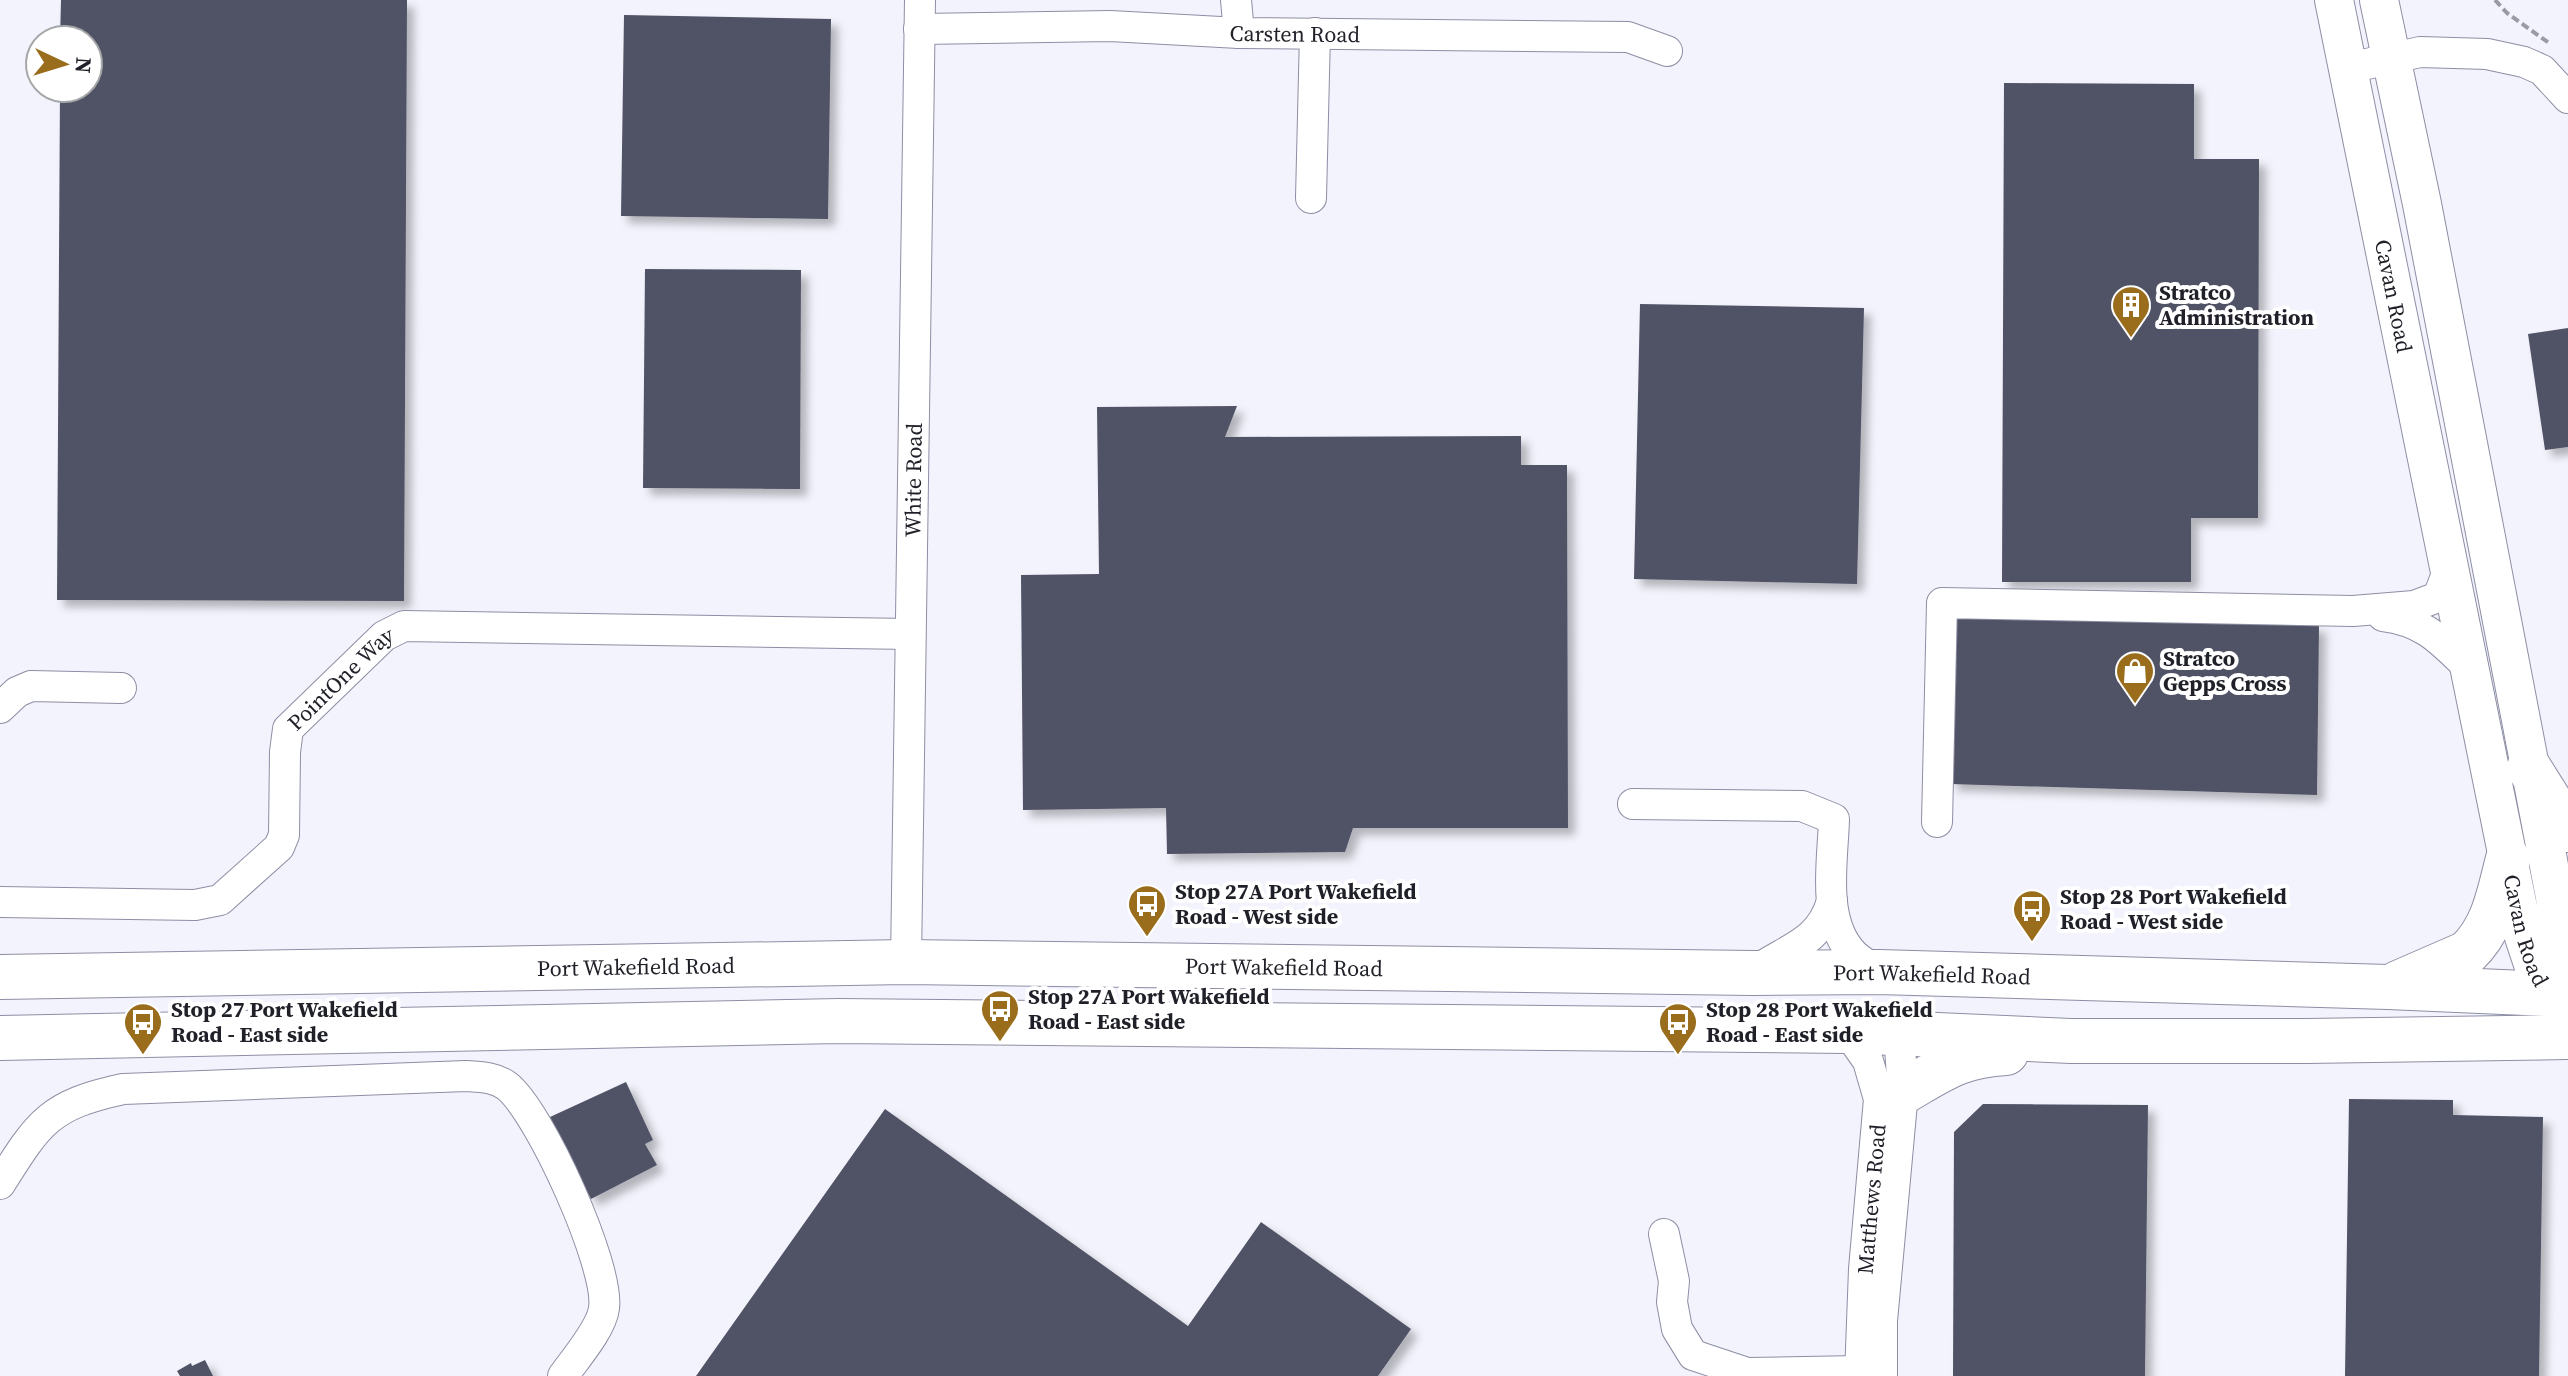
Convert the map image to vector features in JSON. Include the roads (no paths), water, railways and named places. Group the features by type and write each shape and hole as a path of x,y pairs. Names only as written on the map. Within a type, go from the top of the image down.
{"highway":[{"path":"2529,768 2568,830"},
{"path":"2388,987 2467,953 2476,945 2489,925 2508,859"},
{"path":"839,1021 880,989 906,962 919,988 933,999 1004,1022"},
{"name":"Port Wakefield Road","path":"13,976 906,962 1879,972 2388,987 2562,999"},
{"path":"1708,972 1744,992 1879,1002 1894,1016 1899,1032"},
{"path":"13,976 12,1038 839,1021 1847,1031 2071,1041 2568,1037"},
{"path":"2307,1041 2562,999"},
{"path":"1903,1092 1970,1056 2008,1053 2071,1041"}],"main road":[{"name":"Cavan Road","path":"2334,0 2527,948 2562,999"},
{"name":"Cavan Road","path":"2379,0 2555,897 2562,999"}],"street":[{"path":"1236,0 1239,33"},
{"name":"Carsten Road","path":"919,14 1111,13 1239,33 1628,37 1667,51"},
{"name":"White Road","path":"906,962 919,14"},
{"path":"1311,198 1315,33"},
{"path":"2349,68 2420,52 2487,54 2524,62 2542,70 2568,98"},
{"path":"1937,822 1942,603 2353,611 2414,606 2438,597 2450,566"},
{"path":"2353,611 2404,619 2430,631 2471,670"},
{"name":"PointOne Way","path":"0,902 195,905 220,900 279,847 284,835 288,729 384,636 404,626 910,634"},
{"path":"0,708 17,692 31,686 121,688"},
{"path":"1633,804 1802,806 1834,819 1832,901 1838,930 1850,951 1879,972"},
{"path":"1753,973 1772,958 1807,940 1827,919 1832,901"},
{"name":"Matthews Road","path":"1847,1031 1868,1061 1879,1099 1864,1269 1870,1374"},
{"name":"Matthews Road","path":"1870,1374 1882,1321 1903,1092 1899,1032"},
{"path":"0,1184 32,1133 52,1114 75,1102 111,1091 466,1076 490,1078 505,1085 521,1100 557,1160 576,1202 605,1295 601,1319 563,1376"},
{"path":"1664,1234 1674,1281 1672,1302 1677,1329 1693,1355 1747,1373 1870,1374"}],"place":[{"name":"Stratco Administration","path":"2131,339"},
{"name":"Stratco Gepps Cross","path":"2135,705"},
{"name":"Stop 27A Port Wakefield Road - West side","path":"1147,938"},
{"name":"Stop 28 Port Wakefield Road - West side","path":"2032,943"},
{"name":"Stop 27A Port Wakefield Road - East side","path":"1000,1043"},
{"name":"Stop 27 Port Wakefield Road - East side","path":"143,1056"},
{"name":"Stop 28 Port Wakefield Road - East side","path":"1678,1056"}]}
